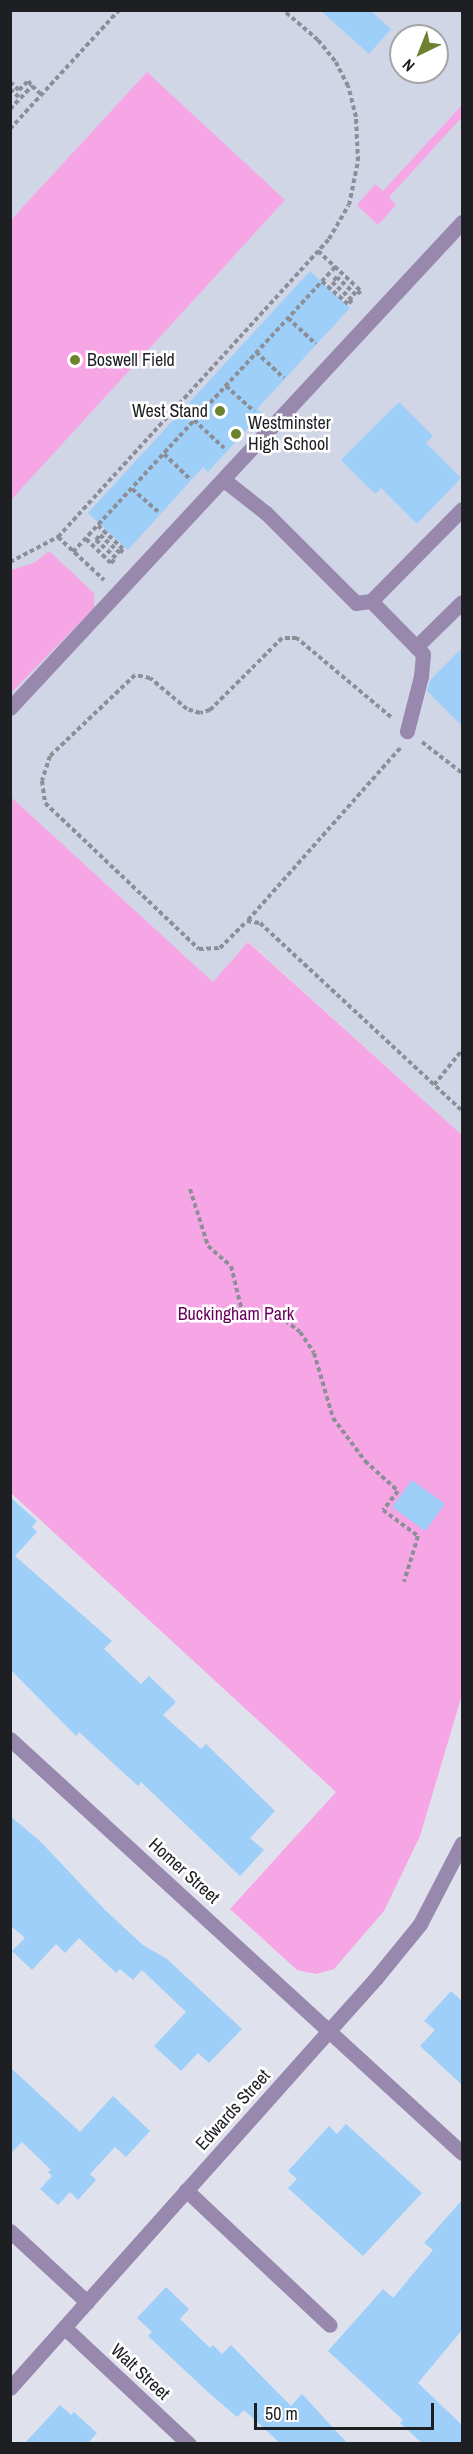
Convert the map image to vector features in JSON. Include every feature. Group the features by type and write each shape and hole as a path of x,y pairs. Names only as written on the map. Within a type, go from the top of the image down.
{"street":[{"path":"10,708 462,222"},
{"path":"224,480 266,513 356,603 370,601 462,509"},
{"path":"370,601 423,654 421,676 409,733"},
{"path":"416,647 462,602"},
{"name":"Homer Street","path":"10,1739 462,2153"},
{"name":"Edwards Street","path":"10,2388 331,2031 420,1924 462,1843"},
{"path":"186,2190 330,2325"},
{"path":"10,2231 87,2302"},
{"name":"Walt Street","path":"65,2328 189,2444"}],"path":[{"path":"10,129 119,10"},
{"path":"10,562 58,537 318,251 338,226 356,181 356,117 335,61 318,40 283,10"},
{"path":"10,82 19,90 28,81 42,95"},
{"path":"10,109 32,86"},
{"path":"10,89 20,98"},
{"path":"318,251 361,291 356,295 337,278 332,282 352,300 348,304 322,281"},
{"path":"74,552 334,267"},
{"path":"288,317 316,344"},
{"path":"256,352 284,378"},
{"path":"226,386 254,411"},
{"path":"194,420 225,448"},
{"path":"164,454 190,479"},
{"path":"132,489 160,513"},
{"path":"86,539 111,562 116,558 96,540 100,535 120,554 123,549 98,526"},
{"path":"58,537 119,593"},
{"path":"409,733 248,921 220,948 199,948 45,803 42,781 50,756 135,675 150,678 187,709 200,713 210,710 282,638 297,638 409,733 462,773"},
{"path":"248,921 260,923 462,1112"},
{"path":"434,1085 462,1050"},
{"path":"190,1189 208,1246 231,1266 242,1311 279,1316 300,1332 314,1353 333,1418 365,1461 398,1491 384,1510 418,1536 404,1582"}],"shaded area":[{"name":"Westminster High School","path":"10,11 462,11 462,1135 249,942 214,983 11,797"}],"green space":[{"name":"Boswell Field","path":"147,72 285,200 11,500 11,220"},
{"path":"462,105 462,117 389,197 396,205 378,225 357,205 375,184 383,191"},
{"path":"49,551 94,593 94,608 11,693 11,570 34,563"},
{"name":"Buckingham Park","path":"11,797 213,982 248,942 462,1135 462,1695 420,1836 384,1911 334,1969 316,1974 297,1970 230,1909 336,1792 11,1493"}],"building":[{"path":"320,10 370,10 389,27 389,31 369,54"},
{"name":"West Stand","path":"310,271 350,308 257,409 262,413 208,472 203,467 128,550 88,513"},
{"path":"399,402 433,436 426,443 461,478 417,524 381,488 375,494 341,460"},
{"path":"462,648 462,726 427,691 430,680"},
{"path":"412,1480 445,1504 425,1531 392,1507"},
{"path":"10,1497 37,1521 32,1527 37,1532 15,1556 112,1641 104,1649 141,1684 149,1676 176,1702 163,1715 201,1749 206,1744 275,1811 250,1838 264,1850 240,1876 141,1782 138,1786 79,1732 76,1736 10,1669"},
{"path":"10,1816 41,1842 105,1910 143,1945 167,1959 242,2029 209,2063 198,2053 181,2071 154,2046 186,2012 142,1970 133,1980 120,1969 116,1973 79,1938 65,1953 56,1944 32,1970 12,1951 25,1938 10,1925"},
{"path":"451,1991 462,2001 462,2085 420,2046 435,2030 424,2021"},
{"path":"10,2067 80,2132 113,2096 150,2131 126,2157 115,2147 90,2174 96,2180 78,2200 70,2192 58,2205 40,2189 52,2176 48,2172 51,2170 22,2142 10,2154"},
{"path":"346,2124 422,2193 363,2256 288,2188 297,2179 288,2171 329,2126 337,2134"},
{"path":"462,2200 462,2330 418,2383 462,2425 462,2444 423,2444 400,2423 403,2420 328,2351 383,2289 393,2298 433,2250 424,2243"},
{"path":"166,2287 189,2309 180,2319 210,2348 213,2345 222,2354 231,2345 291,2406 302,2394 348,2444 281,2444 244,2410 237,2417 209,2393 148,2336 152,2332 137,2318"},
{"path":"60,2405 71,2415 74,2412 97,2433 87,2444 24,2444"}],"place":[{"name":"Boswell Field","path":"75,360"},
{"name":"West Stand","path":"220,411"},
{"name":"Westminster High School","path":"236,434"}]}
